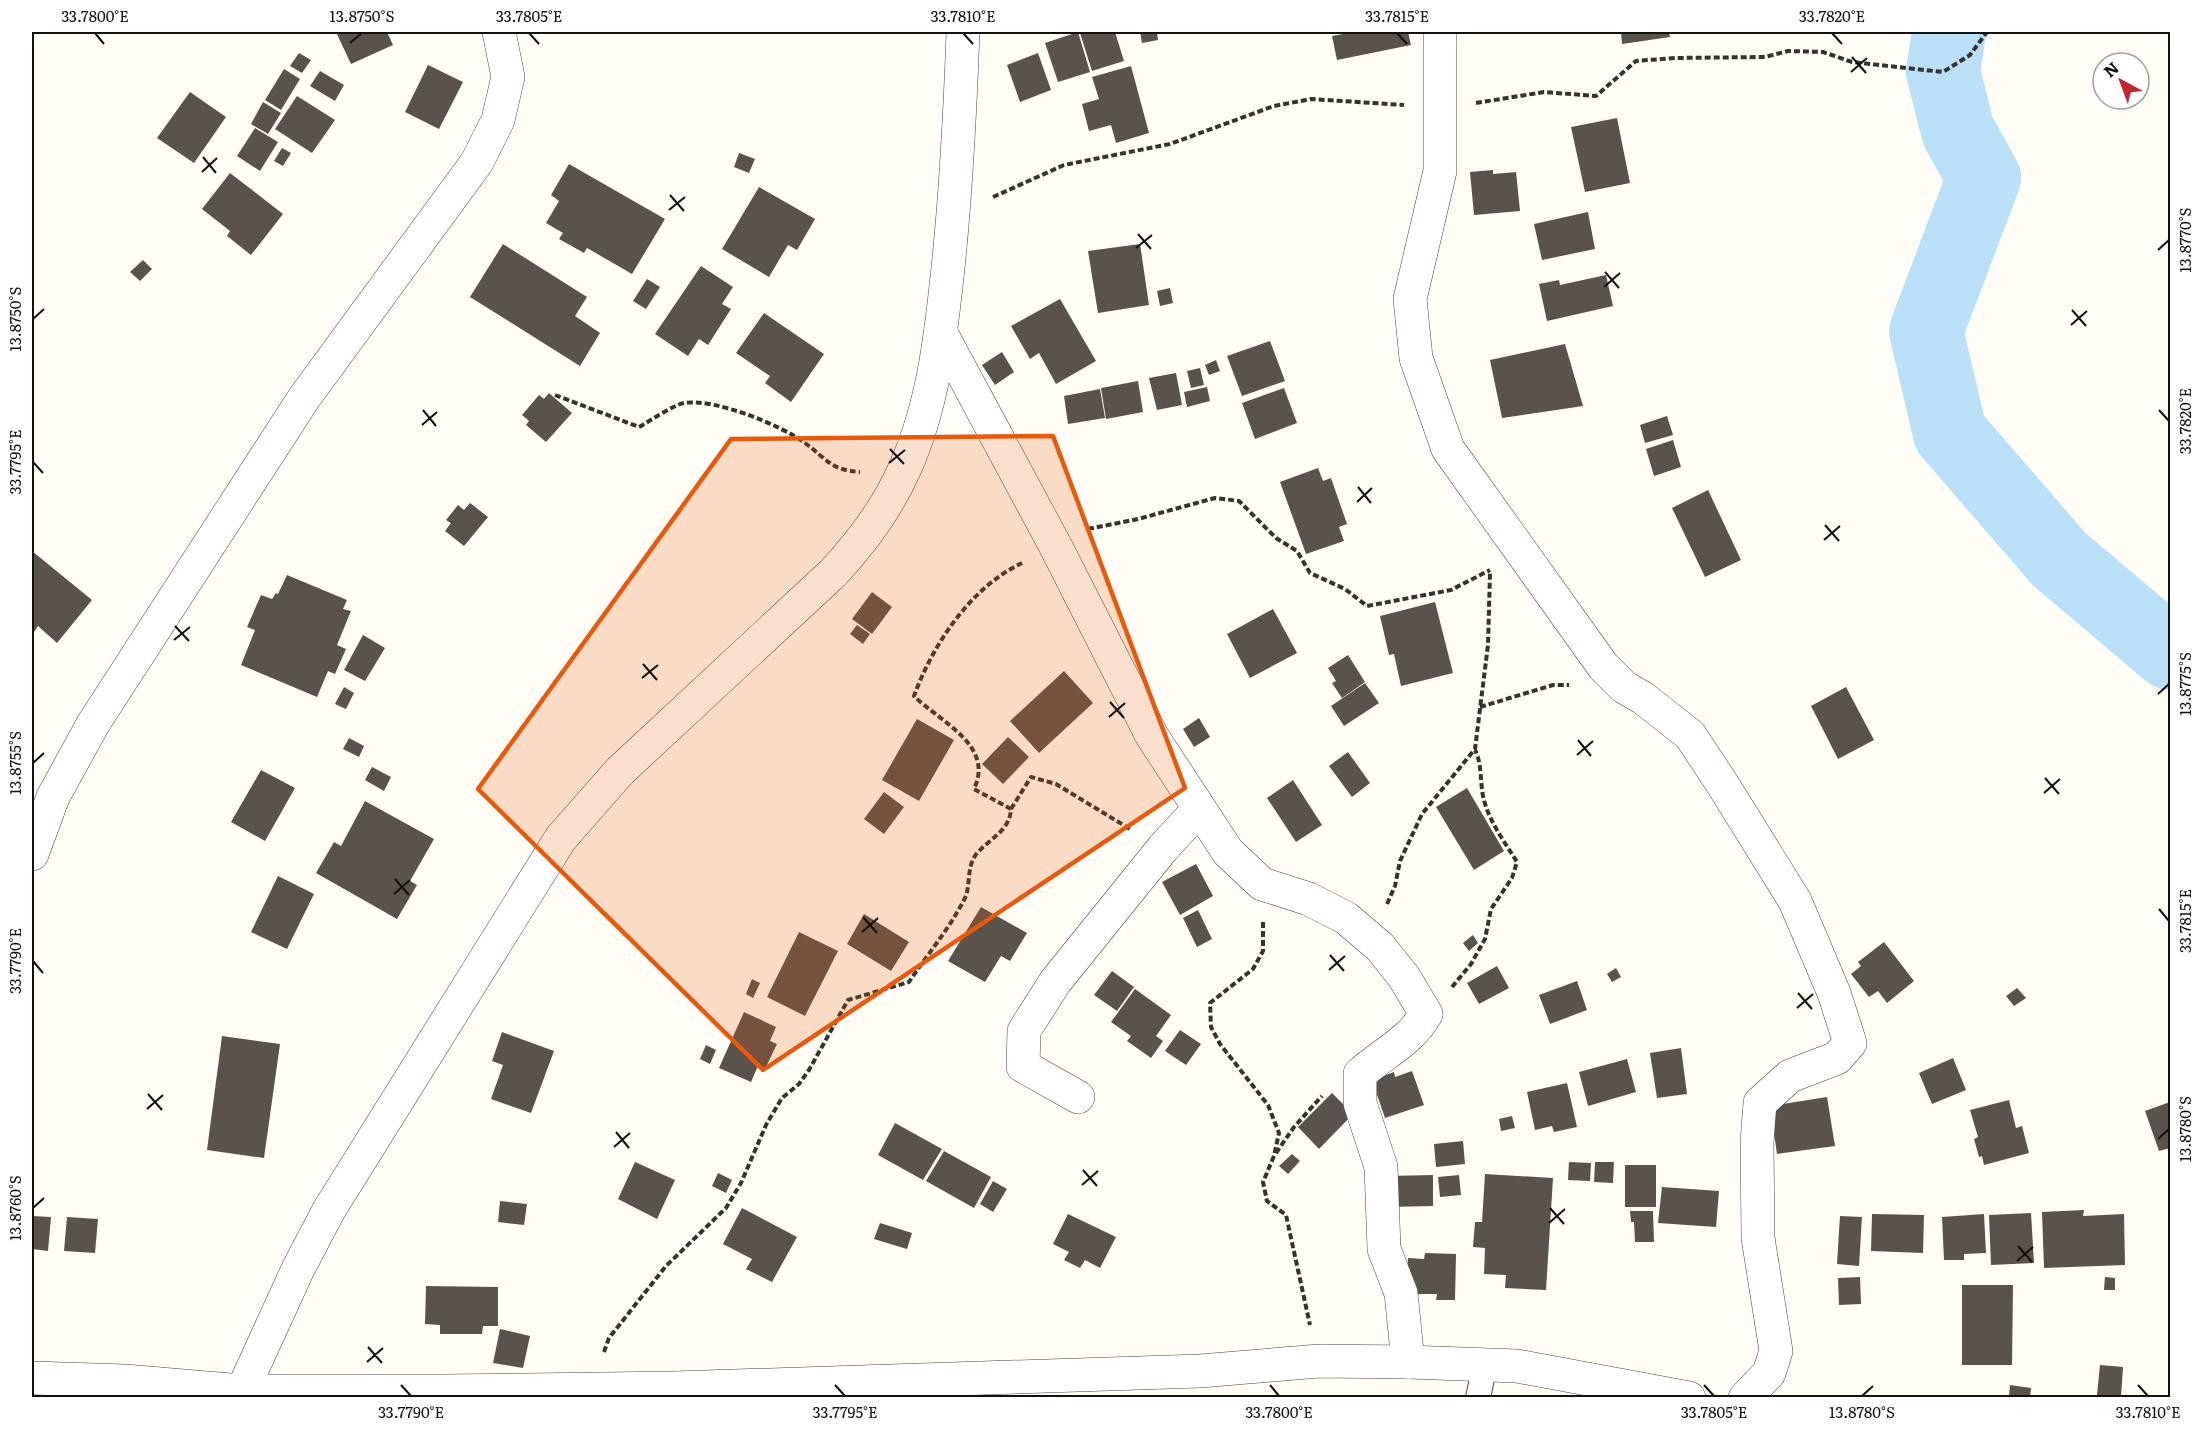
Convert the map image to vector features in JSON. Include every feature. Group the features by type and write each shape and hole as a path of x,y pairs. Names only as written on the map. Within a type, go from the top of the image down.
{"street":[{"path":"32,855 53,797 93,724 304,398 477,162 498,120 508,77 499,32"},
{"path":"240,1394 298,1269 329,1210 561,837 620,771 833,573 866,537 905,469 930,399 941,333 952,228 963,32"},
{"path":"1440,32 1440,171 1410,299 1416,358 1448,449 1604,666 1624,687 1643,698 1690,735 1795,901 1834,993 1850,1043 1837,1058 1790,1076 1760,1103 1757,1142 1758,1238 1776,1351 1769,1373 1745,1398"},
{"path":"941,333 1056,547 1147,726 1198,810 1228,852 1262,884 1310,899 1346,918 1380,947 1404,977 1426,1014 1420,1026 1403,1042 1380,1056 1360,1074 1360,1103 1381,1167 1383,1249 1401,1293 1408,1362"},
{"path":"1078,1097 1023,1066 1024,1030 1055,982 1163,848 1198,810"},
{"path":"32,1378 125,1381 240,1394 589,1389 1200,1371 1319,1361 1408,1362 1517,1366 1689,1398"},
{"path":"1172,1398 1200,1371"}],"lane":[{"path":"1478,1398 1485,1364"}],"path":[{"path":"1916,67 1943,72 1970,55 1988,32"},
{"path":"555,395 639,427 684,403 729,409 778,428 805,443 830,466 846,471 875,473 905,469"},
{"path":"1011,809 974,789 980,777 974,747 954,728 930,712 914,696 922,672 972,599 1014,567 1088,529 1138,519 1215,498 1239,501 1276,538 1297,551 1310,573 1345,589 1367,606 1450,590 1490,570"},
{"path":"1426,1014 1471,964 1485,939 1491,909 1512,878 1517,862 1490,818 1483,796 1479,759 1475,749 1488,645 1490,570 1503,526"},
{"path":"1480,707 1552,685 1575,686"},
{"path":"1380,947 1386,906 1409,840 1429,805 1475,749"},
{"path":"589,1389 609,1338 640,1297 666,1266 726,1208 741,1183 766,1125 782,1098 800,1084 848,1000 909,982 965,898 968,870 977,853 1004,828 1011,818 1011,809 1032,777 1056,784 1163,848"},
{"path":"1262,884 1263,951 1253,969 1210,1003 1211,1027 1220,1044 1268,1105 1279,1133 1274,1156 1263,1182 1266,1201 1286,1215 1319,1361"},
{"path":"1274,1156 1294,1127 1321,1096 1360,1074"}],"highlighted area":[{"path":"1053,436 1185,788 763,1070 478,789 731,439"}],"building":[{"path":"336,32 387,32 393,45 351,64"},
{"path":"1078,32 1090,72 1058,82 1045,43"},
{"path":"1115,32 1124,61 1092,71 1080,33"},
{"path":"1140,32 1157,32 1158,40 1142,43"},
{"path":"1354,32 1408,32 1411,45 1337,60 1332,36"},
{"path":"1621,32 1669,32 1670,37 1622,44"},
{"path":"299,53 311,60 302,73 290,66"},
{"path":"1038,53 1051,90 1020,102 1007,65"},
{"path":"428,65 463,82 439,129 405,112"},
{"path":"1131,66 1149,133 1116,143 1111,125 1089,131 1082,104 1099,99 1092,77"},
{"path":"284,69 300,79 281,110 265,100"},
{"path":"320,71 344,85 335,101 310,86"},
{"path":"190,92 226,117 194,163 157,138"},
{"path":"297,96 335,120 312,153 275,129"},
{"path":"263,102 281,113 268,134 251,124"},
{"path":"1617,118 1630,183 1585,192 1571,127"},
{"path":"255,128 278,142 260,171 237,156"},
{"path":"282,148 291,153 283,166 274,161"},
{"path":"739,153 755,159 749,173 734,167"},
{"path":"569,164 665,219 632,274 587,248 584,253 559,239 563,233 546,223 559,201 551,195"},
{"path":"1493,170 1493,174 1516,172 1520,211 1474,215 1470,172"},
{"path":"230,173 283,214 251,255 227,236 230,231 202,209"},
{"path":"759,187 815,219 797,250 788,245 769,277 722,249"},
{"path":"1588,212 1595,249 1542,260 1534,224"},
{"path":"503,244 587,297 575,316 600,333 580,366 470,297"},
{"path":"1140,244 1149,305 1098,313 1088,251"},
{"path":"143,260 152,269 140,281 130,272"},
{"path":"701,266 733,287 722,304 731,309 708,345 699,339 688,356 655,334"},
{"path":"1606,275 1613,306 1547,321 1539,284 1559,280 1560,285"},
{"path":"647,279 660,287 646,309 633,301"},
{"path":"1170,288 1173,303 1160,306 1157,291"},
{"path":"1060,299 1096,361 1056,384 1039,353 1030,359 1011,326"},
{"path":"764,313 824,354 791,402 765,383 770,376 736,353"},
{"path":"1270,341 1285,381 1242,396 1227,356"},
{"path":"1565,344 1583,406 1502,418 1490,360"},
{"path":"1002,352 1014,372 995,385 982,365"},
{"path":"1216,360 1220,371 1209,375 1205,365"},
{"path":"1200,368 1204,385 1191,388 1187,371"},
{"path":"1176,373 1182,405 1157,410 1149,378"},
{"path":"1138,381 1143,412 1106,419 1101,388"},
{"path":"1207,387 1210,401 1187,407 1184,392"},
{"path":"1284,388 1297,423 1255,439 1242,403"},
{"path":"1100,389 1105,418 1068,424 1064,396"},
{"path":"549,393 572,413 546,442 526,425 529,421 522,415 539,395 544,399"},
{"path":"1667,416 1673,435 1645,443 1640,425"},
{"path":"1673,440 1681,467 1654,476 1646,449"},
{"path":"1318,468 1323,481 1331,478 1347,524 1339,527 1344,541 1306,554 1280,482"},
{"path":"1708,490 1741,560 1705,577 1672,508"},
{"path":"470,503 488,517 464,546 445,531 451,523 446,520 458,505 464,510"},
{"path":"32,551 92,600 57,643 38,626 32,635"},
{"path":"287,575 347,600 343,609 351,611 337,645 346,649 335,674 328,671 317,697 241,665 255,630 247,627 261,595 272,599 276,593 278,594"},
{"path":"872,592 892,607 872,634 852,619"},
{"path":"1435,602 1453,673 1401,686 1394,654 1389,655 1380,616"},
{"path":"1273,609 1297,653 1250,678 1227,634"},
{"path":"857,625 870,634 863,644 850,634"},
{"path":"363,635 385,648 365,681 344,670"},
{"path":"1348,655 1365,682 1342,698 1332,683 1336,681 1328,668"},
{"path":"1064,671 1093,703 1039,753 1010,721"},
{"path":"1365,683 1379,703 1344,726 1331,706"},
{"path":"344,687 354,693 346,709 335,704"},
{"path":"1846,687 1874,740 1838,759 1811,706"},
{"path":"1199,718 1210,737 1194,747 1183,729"},
{"path":"917,719 954,740 919,801 882,780"},
{"path":"1008,737 1029,757 1003,784 982,764"},
{"path":"349,738 364,746 359,757 343,749"},
{"path":"1348,752 1370,783 1352,797 1329,766"},
{"path":"372,767 391,777 384,791 365,780"},
{"path":"261,770 295,788 265,841 231,822"},
{"path":"1293,780 1322,825 1296,842 1267,798"},
{"path":"1467,788 1504,851 1474,870 1436,807"},
{"path":"884,792 904,807 884,834 864,819"},
{"path":"365,801 434,839 410,881 417,885 397,919 316,873 334,842 341,846"},
{"path":"1196,864 1213,896 1180,915 1162,882"},
{"path":"278,876 314,894 287,949 251,932"},
{"path":"981,907 1027,933 1010,961 1001,956 985,982 948,961"},
{"path":"1198,910 1212,939 1197,947 1183,918"},
{"path":"864,914 909,942 891,971 847,944"},
{"path":"799,932 838,951 805,1016 767,997"},
{"path":"1473,935 1478,943 1469,951 1463,943"},
{"path":"1884,942 1914,981 1887,1003 1878,991 1869,997 1851,974 1861,966 1858,962"},
{"path":"1497,966 1509,988 1479,1004 1467,983"},
{"path":"1616,968 1621,977 1612,982 1607,974"},
{"path":"1112,971 1134,987 1117,1011 1094,995"},
{"path":"752,979 760,983 753,998 746,994"},
{"path":"1577,981 1587,1010 1550,1024 1539,995"},
{"path":"2017,988 2026,998 2014,1006 2006,996"},
{"path":"1135,989 1171,1015 1156,1036 1163,1041 1151,1058 1127,1041 1131,1036 1111,1022"},
{"path":"744,1012 776,1027 770,1041 777,1044 765,1069 758,1066 751,1082 719,1068"},
{"path":"1180,1030 1201,1044 1186,1065 1165,1051"},
{"path":"502,1032 554,1051 531,1113 491,1099 503,1065 492,1061"},
{"path":"222,1036 280,1044 264,1158 207,1150"},
{"path":"706,1045 716,1050 710,1064 700,1059"},
{"path":"1681,1048 1687,1094 1657,1098 1650,1053"},
{"path":"1953,1058 1966,1090 1932,1104 1919,1073"},
{"path":"1627,1059 1636,1092 1588,1106 1579,1072"},
{"path":"1412,1071 1424,1105 1385,1118 1372,1080 1394,1072 1395,1077"},
{"path":"1567,1083 1577,1127 1554,1132 1552,1126 1535,1130 1527,1092"},
{"path":"1332,1093 1353,1114 1319,1149 1298,1127"},
{"path":"1827,1097 1835,1146 1777,1154 1770,1106"},
{"path":"2009,1100 2016,1128 2022,1126 2029,1153 1984,1165 1974,1139 1978,1137 1970,1110"},
{"path":"2170,1102 2170,1148 2159,1151 2145,1111"},
{"path":"1512,1116 1515,1128 1501,1131 1499,1119"},
{"path":"895,1123 942,1149 923,1180 878,1155"},
{"path":"1463,1141 1465,1164 1436,1167 1434,1144"},
{"path":"944,1151 991,1177 974,1208 926,1181"},
{"path":"1292,1154 1300,1161 1288,1174 1279,1166"},
{"path":"635,1162 675,1180 657,1219 618,1199"},
{"path":"1569,1162 1591,1163 1590,1181 1568,1180"},
{"path":"1595,1162 1614,1162 1613,1183 1594,1182"},
{"path":"1625,1165 1656,1165 1656,1207 1625,1207"},
{"path":"718,1173 732,1180 726,1193 712,1186"},
{"path":"1485,1174 1553,1178 1546,1290 1505,1288 1506,1275 1484,1274 1485,1248 1473,1247 1475,1222 1482,1222"},
{"path":"1433,1175 1433,1206 1388,1207 1387,1176"},
{"path":"1459,1175 1461,1195 1440,1197 1438,1177"},
{"path":"993,1181 1007,1189 993,1212 980,1204"},
{"path":"1662,1187 1719,1191 1716,1227 1658,1223"},
{"path":"500,1201 527,1204 524,1225 498,1222"},
{"path":"742,1208 797,1237 772,1282 746,1269 752,1259 723,1244"},
{"path":"2084,1210 2083,1216 2124,1214 2125,1265 2044,1268 2042,1212"},
{"path":"1630,1211 1653,1211 1654,1242 1635,1242 1634,1222 1631,1222"},
{"path":"2031,1213 2034,1263 1991,1265 1989,1215"},
{"path":"1068,1214 1116,1237 1100,1268 1085,1260 1080,1268 1064,1260 1069,1252 1053,1244"},
{"path":"1872,1214 1924,1215 1923,1253 1871,1251"},
{"path":"1984,1214 1986,1253 1964,1254 1964,1260 1944,1260 1942,1217"},
{"path":"32,1216 51,1217 48,1251 32,1249"},
{"path":"1840,1216 1862,1217 1859,1266 1837,1264"},
{"path":"67,1217 98,1219 95,1253 64,1251"},
{"path":"880,1223 912,1233 907,1249 874,1239"},
{"path":"1425,1253 1456,1254 1455,1300 1436,1300 1437,1294 1407,1294 1408,1258 1424,1259"},
{"path":"1860,1277 1861,1304 1839,1305 1838,1278"},
{"path":"2105,1277 2115,1278 2115,1290 2104,1290"},
{"path":"1962,1285 2013,1285 2012,1365 1962,1365"},
{"path":"426,1286 498,1287 498,1326 483,1326 482,1334 440,1334 440,1325 425,1324"},
{"path":"500,1329 530,1336 523,1368 493,1363"},
{"path":"2100,1365 2123,1367 2121,1397 2097,1395"},
{"path":"2010,1385 2031,1388 2030,1398 2009,1396"}],"waterway":[{"path":"1949,32 1943,72 1958,131 1984,178 1926,331 1950,433 2059,559 2170,653"}]}
